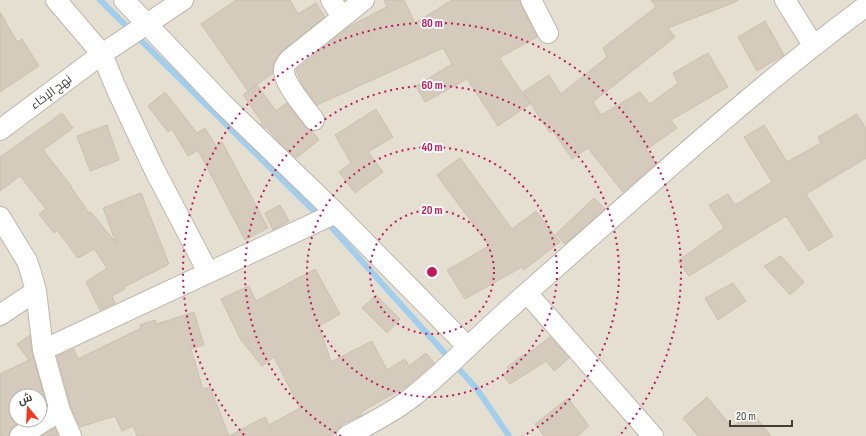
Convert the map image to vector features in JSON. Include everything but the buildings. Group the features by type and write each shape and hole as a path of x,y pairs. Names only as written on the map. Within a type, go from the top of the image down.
{"street":[{"path":"56,0 102,54 116,88 154,169 208,272"},
{"path":"124,0 222,103 336,213 468,347"},
{"name":"نهج الإخاء","path":"0,130 102,54 183,0"},
{"path":"331,0 342,17"},
{"path":"314,120 284,76 285,66 290,59 364,0"},
{"path":"531,0 548,33"},
{"path":"785,0 813,45"},
{"path":"347,436 409,399 447,368 527,293 729,115 813,45 866,6"},
{"path":"43,350 336,213"},
{"path":"0,217 27,261 36,291 43,350 60,411 71,436"},
{"path":"0,315 36,291"},
{"path":"527,293 653,436"},
{"path":"20,436 60,411"}],"shaded area":[{"path":"0,0 866,0 866,436 0,436"}],"waterway":[{"path":"100,0 313,210"},
{"path":"332,228 477,389 509,436"}]}
